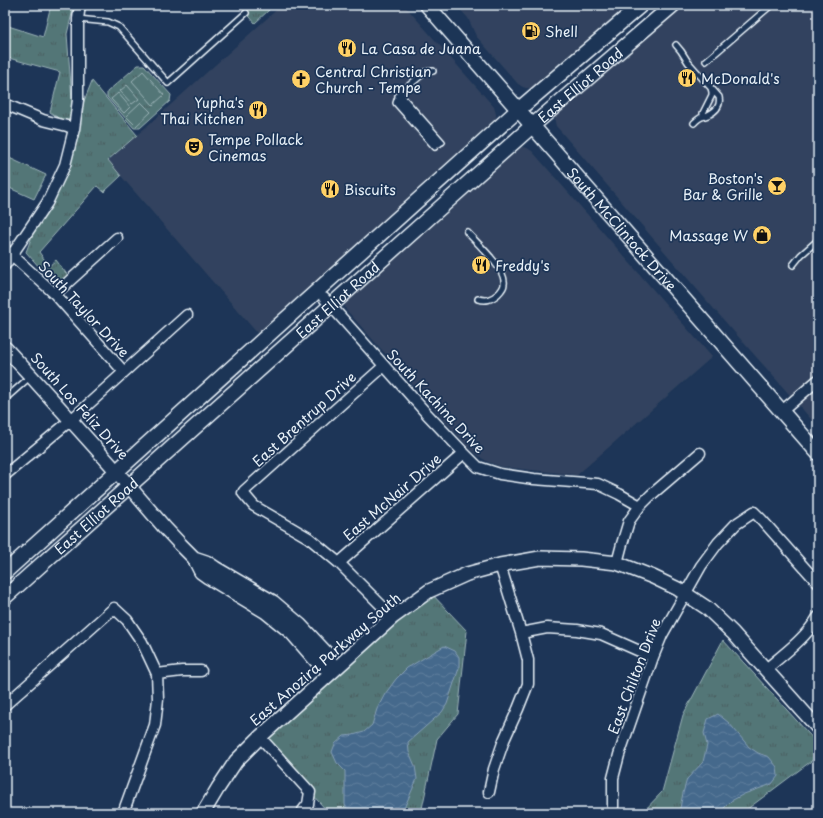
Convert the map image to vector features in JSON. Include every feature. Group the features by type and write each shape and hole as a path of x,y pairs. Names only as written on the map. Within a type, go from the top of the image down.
{"main road":[{"name":"South McClintock Drive","path":"427,5 818,453"},
{"name":"East Elliot Road","path":"5,572 518,110 641,5"},
{"name":"East Elliot Road","path":"5,597 129,486 327,302 673,5"}],"street":[{"path":"5,265 9,252 48,203 64,166 74,129 78,100 78,19 80,5"},
{"path":"5,104 43,120 74,129"},
{"path":"55,294 117,238"},
{"name":"South Taylor Drive","path":"9,252 55,294 124,372"},
{"name":"South Kachina Drive","path":"327,302 426,414 478,467 500,474 534,479 598,484 640,506"},
{"path":"5,475 71,420 187,315"},
{"name":"South Los Feliz Drive","path":"5,348 194,558 206,562 273,602 300,625 329,656 332,671"},
{"name":"East Brentrup Drive","path":"339,563 309,538 254,506 243,493 384,366"},
{"path":"782,411 818,380"},
{"name":"East McNair Drive","path":"339,563 464,453"},
{"path":"617,563 629,521 640,506 700,453"},
{"name":"East Chilton Drive","path":"613,807 614,778 619,755 653,657 662,635 685,594 701,566 718,543 736,524 754,512 818,583"},
{"name":"East Anozira Parkway South","path":"203,813 236,761 260,737 393,617 430,591 467,574 500,565 540,558 581,559 617,563 653,577 685,594 707,608 733,633 818,727"},
{"path":"339,563 393,617"},
{"path":"489,792 494,769 504,740 528,684 528,660 500,565"},
{"path":"5,705 114,608 127,620 142,642 157,674 158,699 155,725 123,813"},
{"path":"766,669 792,647 814,624 818,617"},
{"path":"521,633 547,628 577,630 601,634 653,657"},
{"path":"157,674 182,671 201,671"},
{"path":"260,737 310,792 308,804 301,813"}],"lane":[{"path":"706,61 769,7"},
{"path":"78,19 108,22 119,27 168,83 246,13"},
{"path":"676,45 688,62 719,97 720,102 718,107 707,116 703,116 694,123"},
{"path":"399,94 439,144 396,103 399,94 425,72 433,71"},
{"path":"703,116 712,95 710,87"},
{"path":"467,232 500,268 504,276 504,285 499,293 493,298 485,301 478,299"},
{"path":"793,265 801,254 818,240"},
{"path":"5,399 31,376"}],"shaded area":[{"path":"282,5 404,5 494,107 496,119 258,334 108,161"},
{"path":"456,5 631,5 535,86 526,88 518,84 476,36 468,18"},
{"path":"683,5 818,5 818,427 556,126 555,117 558,113"},
{"path":"522,147 532,151 712,357 577,475 502,467 488,462 480,457 469,448 346,310 345,306 346,302 515,150"}],"green space":[{"path":"51,5 74,5 67,34 74,126 92,81 137,135 108,160 121,176 104,192 97,186 39,252 49,266 56,260 69,277 55,294 55,285 26,252 73,129 50,112 60,72 5,57 5,25 43,37"},
{"path":"240,5 264,5 269,10 255,23"},
{"path":"138,65 144,65 171,95 170,101 140,128 134,128 107,97 107,92"},
{"path":"143,71 164,95 153,105 132,81"},
{"path":"127,85 139,99 132,104 120,91"},
{"path":"118,93 130,107 124,113 111,99"},
{"path":"141,102 151,112 136,126 126,116"},
{"path":"5,156 46,175 34,199 5,186"},
{"path":"429,591 467,631 458,714 437,739 421,813 329,813 260,737"},
{"path":"723,640 818,744 818,756 742,813 640,813 643,812 662,792 683,715"}],"water":[{"path":"444,646 455,651 459,657 459,668 447,704 442,712 408,742 409,752 415,766 417,779 405,806 405,813 349,813 345,805 345,771 337,763 332,752 335,744 344,736 364,732 372,725 377,709 385,694 396,679 407,668"},
{"path":"718,714 729,723 749,747 758,753 769,757 777,767 778,776 772,784 744,794 731,801 721,813 677,813 680,808 687,779 703,762 707,745 704,733 708,719"}],"place":[{"name":"Shell","path":"531,31"},
{"name":"La Casa de Juana","path":"347,48"},
{"name":"McDonald's","path":"687,78"},
{"name":"Central Christian Church - Tempe","path":"301,79"},
{"name":"Yupha's Thai Kitchen","path":"258,110"},
{"name":"Tempe Pollack Cinemas","path":"194,147"},
{"name":"Boston's Bar & Grille","path":"777,186"},
{"name":"Biscuits","path":"330,189"},
{"name":"Massage W","path":"762,235"},
{"name":"Freddy's","path":"481,265"}]}
